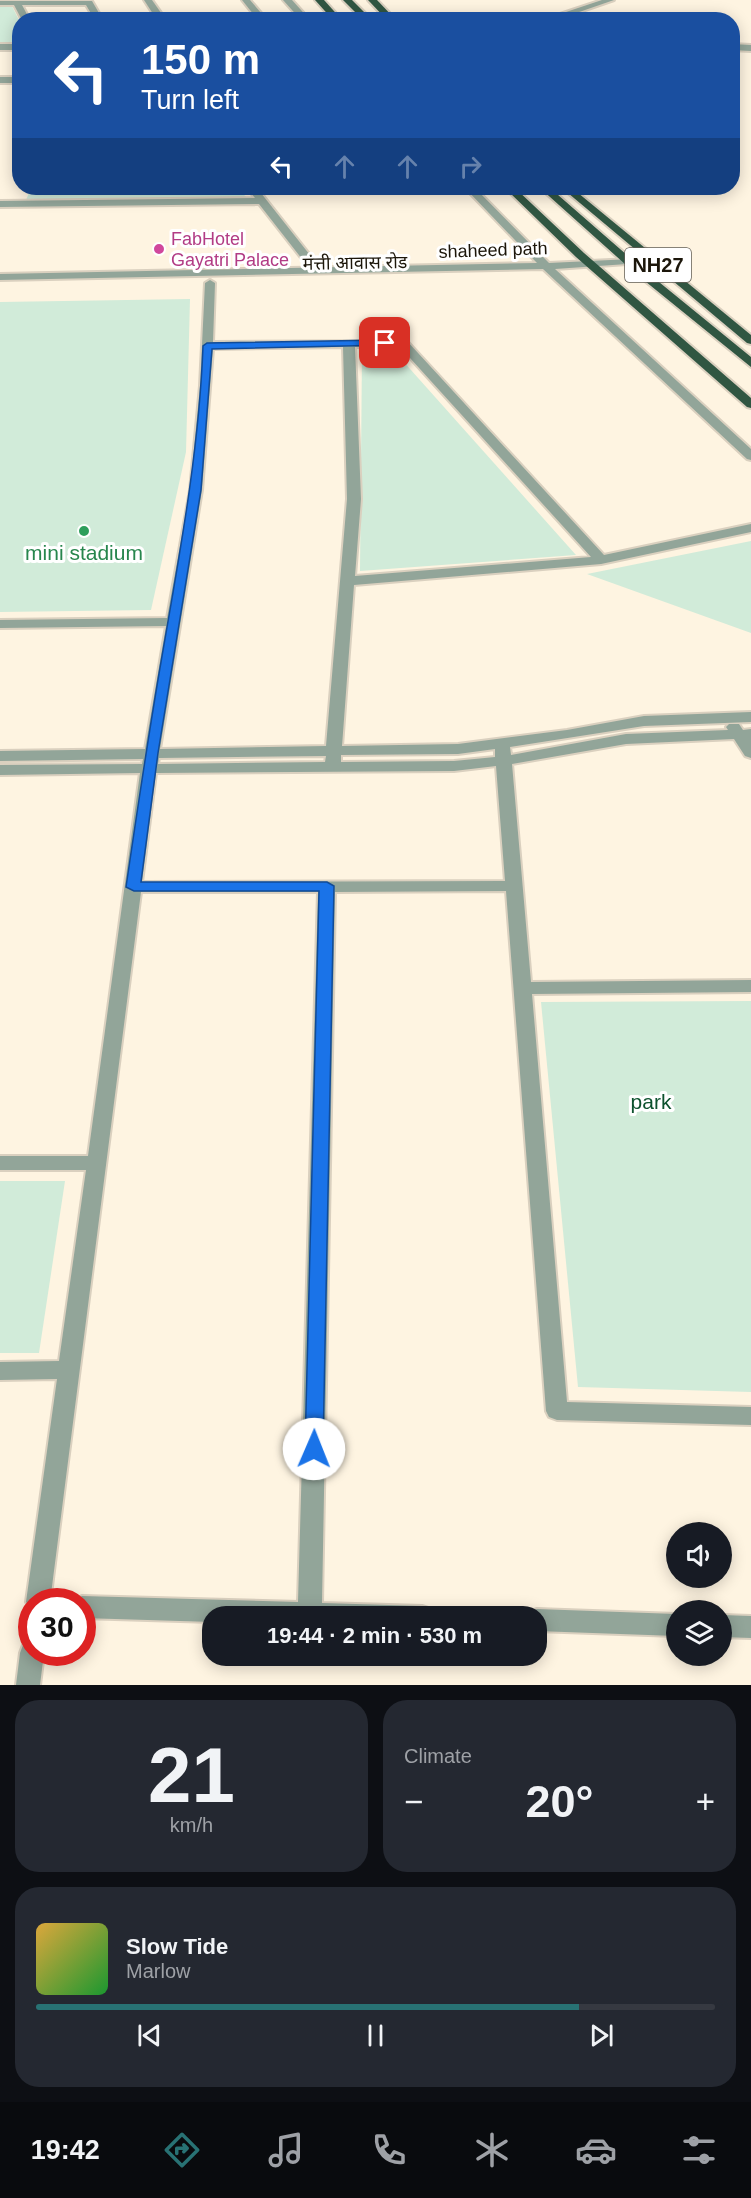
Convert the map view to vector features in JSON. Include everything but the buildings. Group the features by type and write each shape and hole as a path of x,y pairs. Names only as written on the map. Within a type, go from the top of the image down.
{"highway":[{"path":"319,0 330,12"},
{"path":"347,0 360,12"},
{"path":"372,0 384,12"},
{"name":"NH27","path":"517,195 602,273"},
{"path":"553,195 639,271"},
{"name":"NH27","path":"575,195 751,341"},
{"name":"NH27","path":"639,271 751,363"},
{"name":"मंत्ती आवास रोड","path":"602,273 639,271"},
{"path":"602,273 751,404"}],"street":[{"path":"246,0 256,12"},
{"path":"287,0 298,12"},
{"path":"572,12 610,0"},
{"path":"0,3 89,3 94,12"},
{"path":"17,3 22,12"},
{"path":"257,195 317,271"},
{"path":"477,195 546,266 751,456"},
{"path":"0,204 15,200 262,201"},
{"name":"shaheed path","path":"0,277 74,281 317,271 546,266 627,261"},
{"name":"मंत्ती आवास रोड","path":"0,287 74,281 210,283 602,273"},
{"path":"40,1588 150,761 196,490 206,386 210,283"},
{"path":"333,759 354,499 349,343"},
{"path":"207,346 403,343 601,560"},
{"path":"348,581 601,560 751,528"},
{"path":"0,624 174,622"},
{"path":"730,717 744,735 751,753"},
{"path":"0,756 150,761 333,759 454,766 503,752 644,721 751,717"},
{"path":"503,752 626,739 744,735"},
{"path":"503,752 557,1411 751,1416"},
{"path":"0,770 150,761"},
{"path":"310,1606 327,886"},
{"path":"134,887 514,886"},
{"path":"522,988 751,986"},
{"path":"0,1163 96,1163"},
{"path":"0,1371 69,1370"},
{"path":"96,1606 202,1610"},
{"path":"547,1620 666,1625"},
{"path":"732,1626 751,1627"},
{"path":"28,1685 30,1666"}],"green space":[{"path":"0,6 12,6 15,12 12,12 12,44 0,44"},
{"path":"28,195 244,195 246,197 26,200"},
{"name":"mini stadium","path":"190,299 186,452 151,610 0,612 0,302"},
{"path":"362,351 394,351 576,555 360,571"},
{"path":"751,541 751,633 587,574"},
{"name":"park","path":"751,1001 751,1392 578,1387 541,1002"},
{"path":"0,1181 65,1181 39,1353 0,1353"}],"place":[{"name":"FabHotel Gayatri Palace","path":"159,249"},
{"name":"mini stadium","path":"84,531"}],"route":[{"path":"314,1449 327,886 134,887 152,753 196,490 206,386 207,346 385,343"}]}
